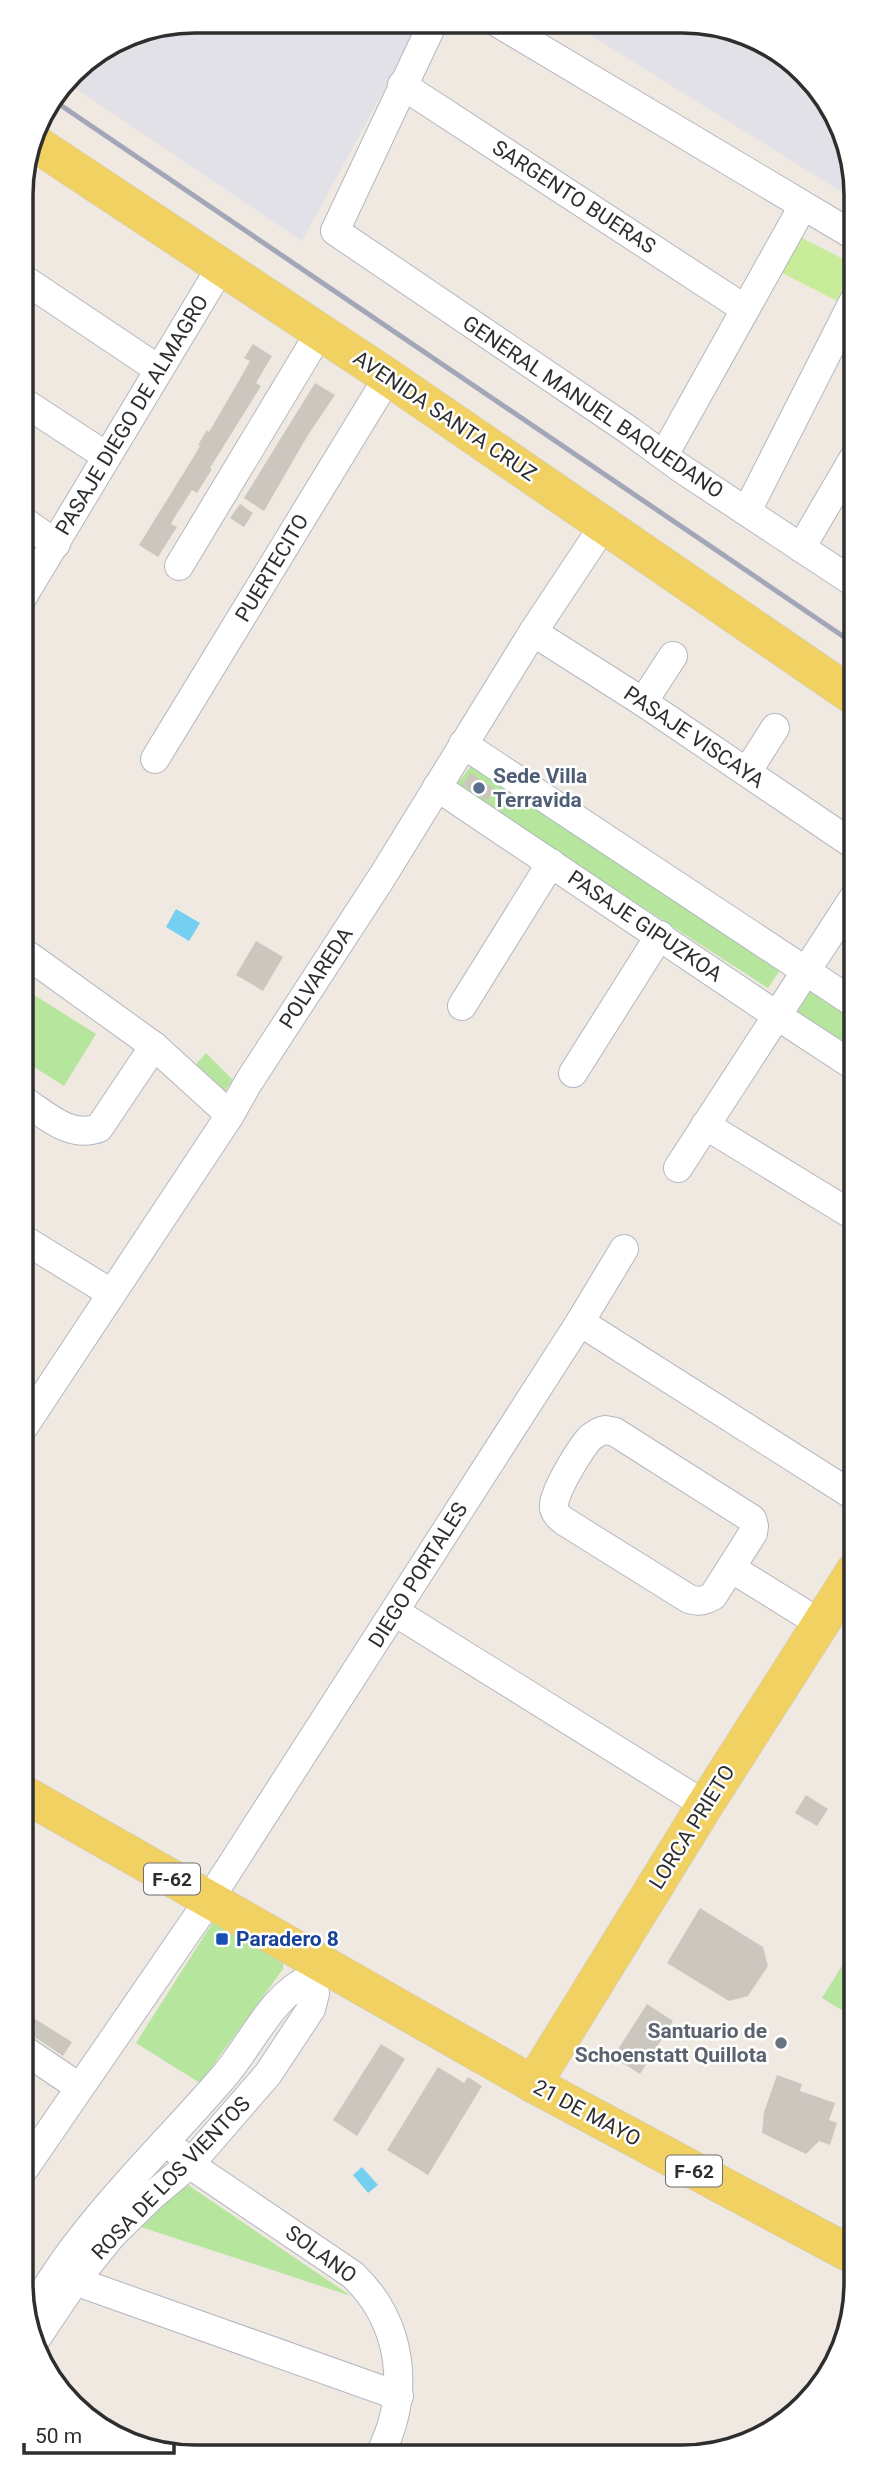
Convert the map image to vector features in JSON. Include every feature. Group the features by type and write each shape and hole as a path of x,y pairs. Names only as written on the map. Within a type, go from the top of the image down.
{"main road":[{"name":"AVENIDA SANTA CRUZ","path":"41,147 388,377 844,690"},
{"name":"LORCA PRIETO","path":"533,2084 705,1805 843,1589"},
{"name":"F-62","path":"33,1799 209,1900 317,1971"},
{"name":"21 DE MAYO","path":"317,1971 843,2250"}],"street":[{"path":"515,33 844,230"},
{"path":"402,85 428,34"},
{"name":"GENERAL MANUEL BAQUEDANO","path":"402,85 335,231 844,576"},
{"name":"SARGENTO BUERAS","path":"402,85 745,309"},
{"path":"663,455 803,206"},
{"name":"PASAJE DIEGO DE ALMAGRO","path":"34,579 221,267"},
{"path":"34,286 158,369"},
{"path":"747,512 844,320"},
{"path":"179,566 320,332"},
{"name":"PUERTECITO","path":"155,759 388,377"},
{"path":"34,409 106,457"},
{"path":"801,548 844,475"},
{"name":"POLVAREDA","path":"33,1412 230,1115 382,877 533,632 604,525"},
{"path":"34,528 56,544"},
{"name":"PASAJE VISCAYA","path":"533,632 844,836"},
{"path":"643,702 673,656"},
{"path":"747,772 775,728"},
{"path":"463,744 844,996"},
{"name":"PASAJE GIPUZKOA","path":"437,787 844,1059"},
{"path":"462,1006 551,863"},
{"path":"678,1168 844,913"},
{"path":"573,1073 660,935"},
{"path":"34,959 154,1046 230,1115"},
{"path":"34,1107 68,1129 79,1132 99,1128 154,1046"},
{"path":"705,1125 844,1210"},
{"path":"33,1245 111,1293"},
{"name":"DIEGO PORTALES","path":"33,2155 209,1900 580,1322 624,1249"},
{"path":"580,1322 843,1489"},
{"path":"594,1423 615,1432 752,1519 753,1533 731,1568 713,1596 697,1602 557,1514 554,1508 556,1494 592,1436 594,1423"},
{"path":"731,1568 821,1624"},
{"path":"395,1612 705,1805"},
{"name":"ROSA DE LOS VIENTOS","path":"40,2330 84,2235 134,2175 227,2073 284,1995 317,1971"},
{"name":"ROSA DE LOS VIENTOS","path":"36,2309 66,2275 190,2164 268,2074 312,2009 317,1971"},
{"path":"33,2056 79,2087"},
{"name":"SOLANO","path":"167,2141 190,2164 327,2255 368,2289 389,2325 396,2347 399,2373 399,2396 392,2427 384,2445"},
{"path":"66,2275 399,2396"}],"shaded area":[{"path":"587,33 682,33 713,36 763,55 796,81 822,114 841,164 844,193"},
{"path":"415,34 302,241 74,87 105,61 124,50 164,36"}],"green space":[{"path":"798,236 844,259 844,292 839,302 780,272"},
{"path":"475,761 784,964 768,988 455,786"},
{"path":"806,970 844,996 844,1059 776,1015"},
{"path":"34,995 96,1034 64,1086 34,1067"},
{"path":"206,1053 233,1080 212,1108 182,1080"},
{"path":"213,1922 283,1957 283,1969 200,2083 136,2043"},
{"path":"843,1964 843,2011 822,1998"},
{"path":"188,2185 351,2296 138,2226 169,2193"}],"water":[{"path":"176,909 200,923 189,941 166,927"},
{"path":"362,2167 378,2185 368,2193 353,2175"}],"building":[{"path":"253,344 272,356 256,383 261,386 197,493 192,490 174,518 171,524 177,527 158,557 139,545 237,384 250,361 244,358"},
{"path":"315,383 335,395 308,435 264,511 244,498"},
{"path":"240,504 253,513 244,527 230,518"},
{"name":"Sede Villa Terravida","path":"470,773 495,789 487,801 463,785"},
{"path":"256,941 283,957 263,991 236,975"},
{"path":"806,1795 828,1809 817,1826 795,1813"},
{"path":"700,1908 763,1947 768,1966 748,1996 729,2001 667,1963"},
{"path":"647,2004 673,2021 640,2074 613,2057"},
{"path":"33,2018 72,2042 63,2056 33,2036"},
{"path":"381,2044 405,2059 357,2136 333,2120"},
{"path":"438,2067 464,2083 468,2077 482,2086 428,2175 387,2150"},
{"path":"777,2075 802,2084 800,2091 835,2103 829,2120 837,2123 830,2145 819,2141 806,2154 762,2133 764,2112"}],"railway":[{"path":"61,105 844,637"}],"place":[{"name":"Sede Villa Terravida","path":"479,788"},
{"name":"Paradero 8","path":"222,1939"},
{"name":"Santuario de Schoenstatt Quillota","path":"781,2043"}]}
